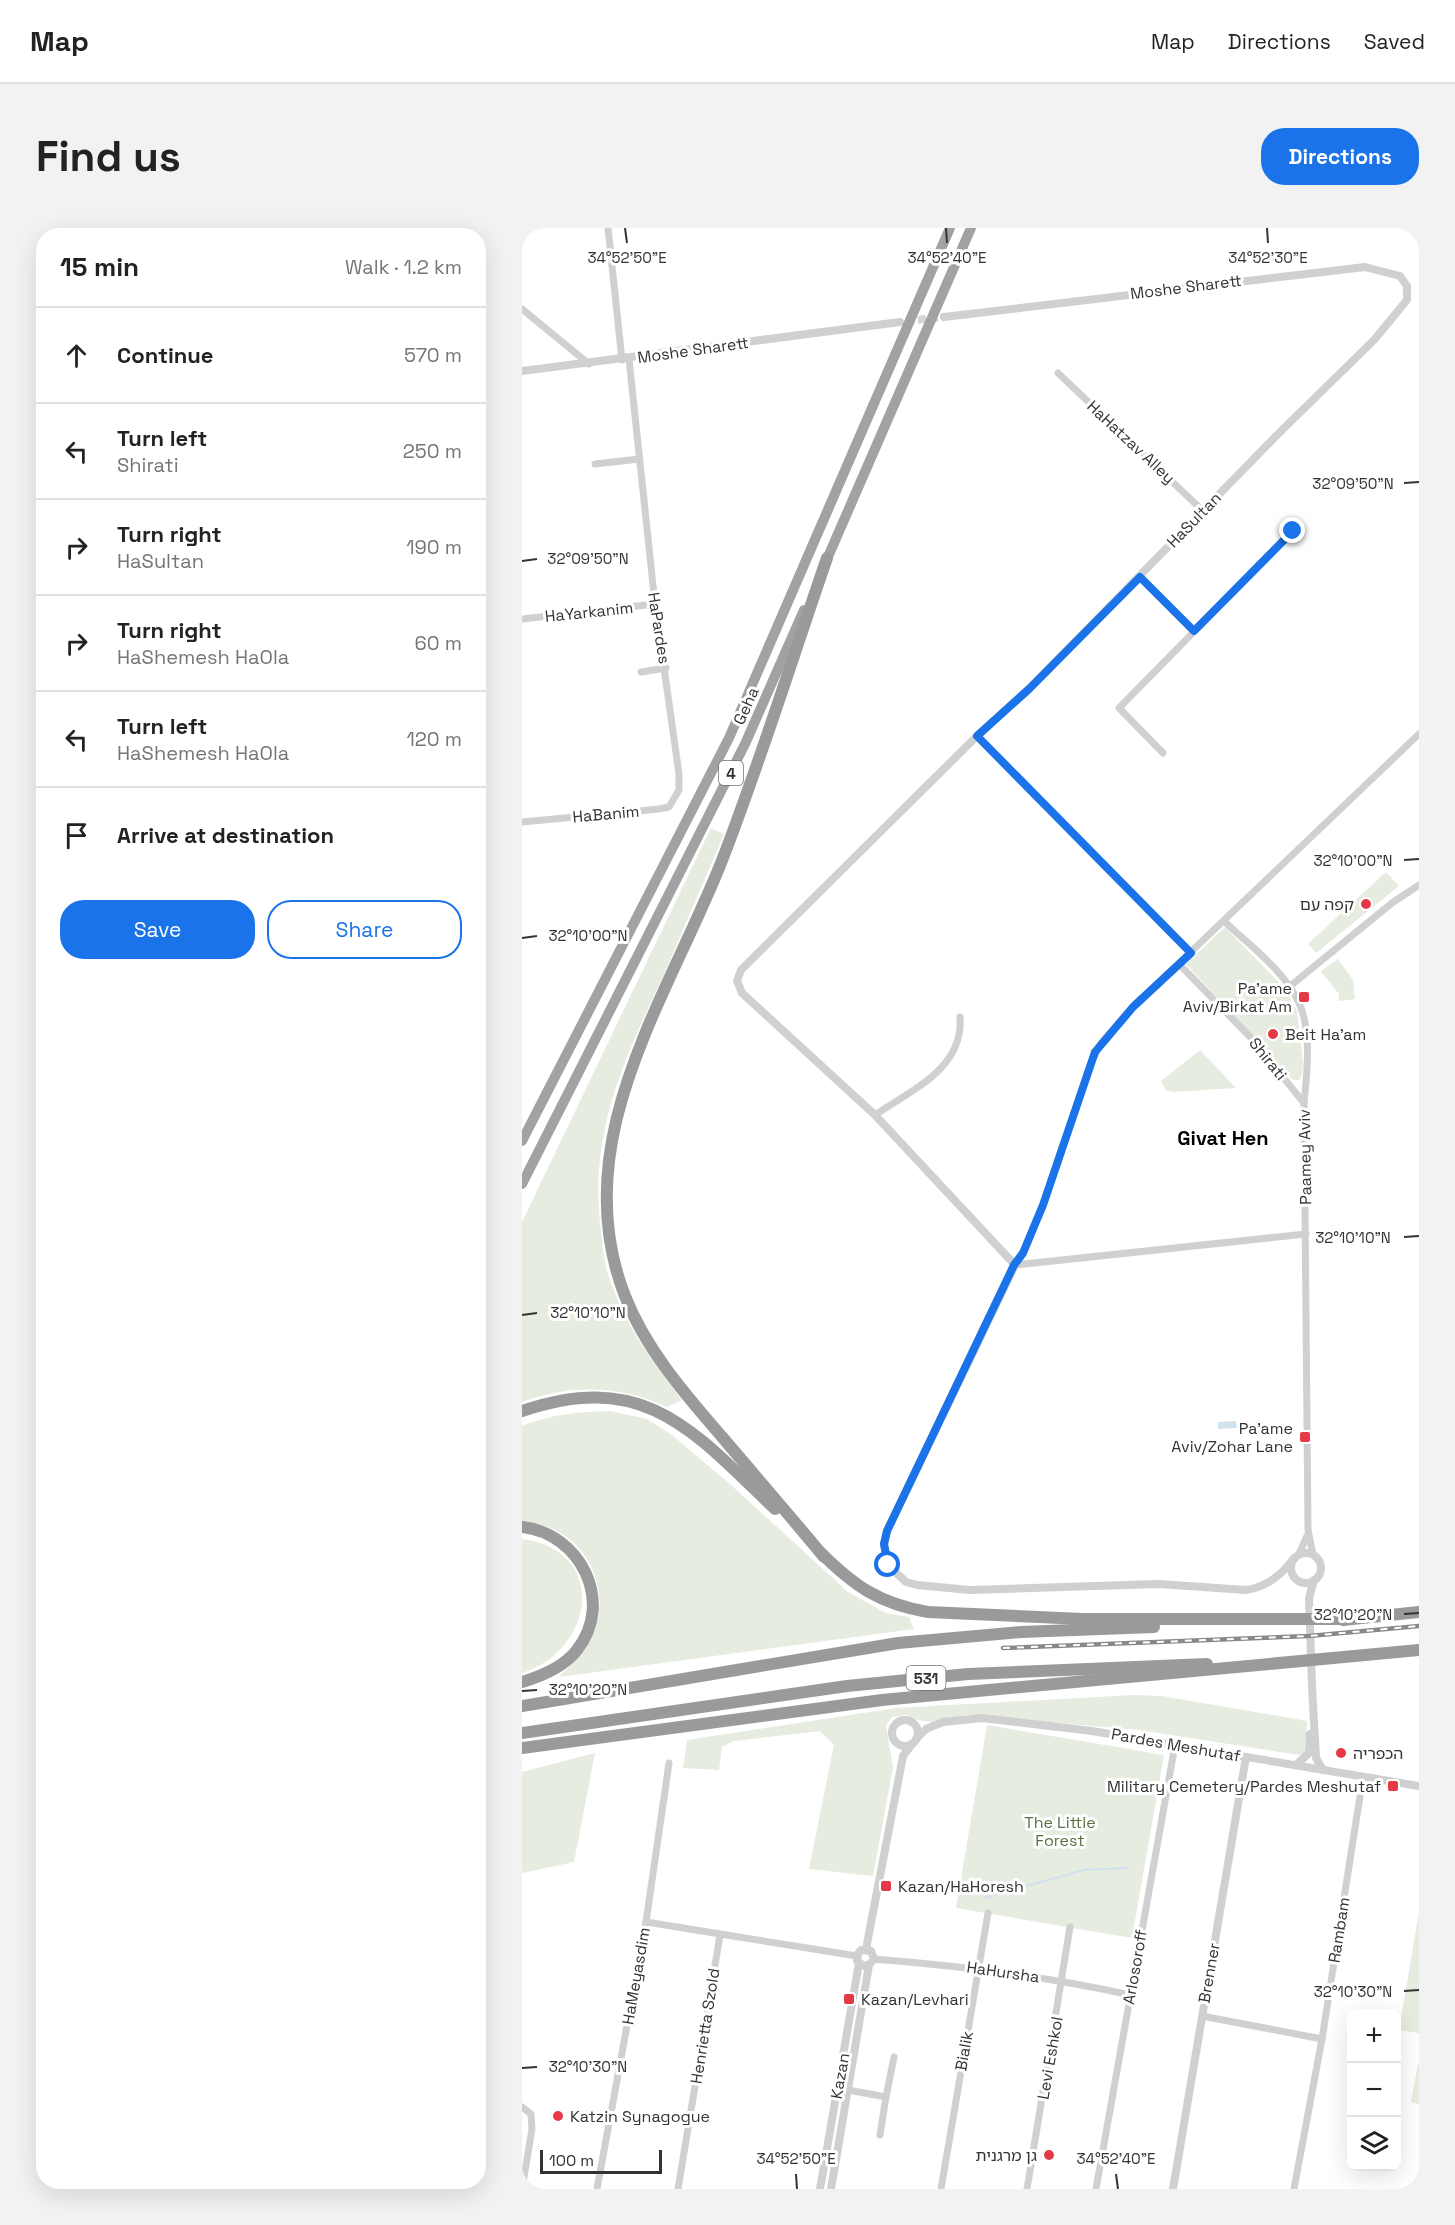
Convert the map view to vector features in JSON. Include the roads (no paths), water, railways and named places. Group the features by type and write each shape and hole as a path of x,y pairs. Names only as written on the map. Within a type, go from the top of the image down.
{"highway":[{"name":"Geha","path":"522,1141 729,738 950,228"},
{"name":"Geha","path":"522,1184 745,744 971,228"},
{"path":"824,1557 690,1399 649,1343 637,1322 619,1278 612,1250 606,1199 610,1142 625,1085 722,861 827,558"},
{"path":"522,1411 544,1404 588,1399 640,1404 657,1410 693,1432 857,1586 880,1599 906,1608 928,1612 1083,1619 1351,1619"},
{"path":"522,1527 543,1531 572,1551 588,1578 593,1601 591,1622 578,1649 552,1670 522,1682"},
{"name":"531","path":"522,1706 839,1651 961,1636 1351,1619 1419,1612"},
{"name":"531","path":"522,1733 770,1695 968,1674 1334,1660 1419,1650"},
{"path":"522,1748 882,1700 1334,1660"},
{"path":"522,1755 616,1734"}],"street":[{"name":"HaPardes","path":"608,228 639,459 655,604 666,668 679,790"},
{"name":"Moshe Sharett","path":"944,317 1365,267 1400,276 1407,286 1407,300"},
{"name":"HaSultan","path":"875,1115 742,993 738,986 737,975 977,736 1029,689 1374,340 1407,300"},
{"path":"522,309 589,363"},
{"name":"Moshe Sharett","path":"522,371 900,322"},
{"name":"HaHatzav Alley","path":"1058,373 1203,511"},
{"path":"595,464 639,459"},
{"path":"1163,753 1119,708 1293,531"},
{"path":"1140,577 1194,631"},
{"name":"HaYarkanim","path":"522,619 655,604"},
{"path":"641,672 666,668"},
{"path":"1323,1770 1316,1758 1309,1598 1321,1566 1313,1555 1297,1556 1273,1580 1258,1588 1246,1590 1159,1584 970,1590 906,1582 895,1573 886,1555 887,1531 1014,1265 1023,1253 1043,1205 1095,1052 1133,1007 1419,734"},
{"path":"977,736 1191,953"},
{"name":"HaBanim","path":"522,822 669,807 679,790"},
{"path":"1289,987 1392,903 1419,885"},
{"name":"Paamey Aviv","path":"1224,921 1289,987 1299,1003 1304,1023 1307,1059 1304,1103 1308,1530 1313,1555"},
{"name":"Shirati","path":"1180,964 1253,1040 1304,1103"},
{"path":"960,1017 959,1043 952,1058 941,1070 875,1115 1014,1265"},
{"path":"1014,1265 1306,1234"},
{"name":"Paamey Aviv","path":"1297,1556 1304,1547 1308,1530"},
{"path":"1297,1556 1291,1569 1309,1598"},
{"path":"1273,1580 1314,1580"},
{"path":"1296,1765 1309,1753 1312,1686"},
{"name":"Pardes Meshutaf","path":"914,1723 933,1725 956,1719 982,1718 1092,1731 1419,1786"},
{"path":"866,1949 903,1756 914,1742 918,1731 914,1723 903,1720 895,1724 892,1732 903,1756"},
{"name":"Pardes Meshutaf","path":"914,1742 933,1725"},
{"path":"897,1743 904,1746 914,1742"},
{"name":"Arlosoroff","path":"1096,2189 1175,1745"},
{"name":"Brenner","path":"1173,2189 1246,1757"},
{"name":"HaMeyasdim","path":"597,2189 646,1922 669,1763"},
{"name":"Rambam","path":"1294,2189 1322,2039 1362,1777"},
{"name":"Bialik","path":"941,2189 988,1913"},
{"path":"646,1922 858,1960 872,1962 871,1951 861,1950 858,1960"},
{"name":"Levi Eshkol","path":"1027,2189 1071,1927"},
{"name":"Henrietta Szold","path":"678,2189 720,1935"},
{"name":"Kazan","path":"820,2189 858,1960"},
{"name":"HaHursha","path":"872,1962 978,1968 1063,1980 1130,1995"},
{"name":"Kazan","path":"831,2189 872,1962"},
{"path":"1202,2016 1322,2039"},
{"path":"880,2135 894,2056"},
{"path":"848,2090 886,2097"},
{"path":"522,2107 531,2114 532,2129 522,2189"}],"water":[{"path":"1236,1421 1237,1428 1218,1429 1218,1422"}],"waterway":[{"path":"984,1898 1084,1870 1128,1868"}],"tunnel":[{"path":"906,321 944,317"}],"railway":[{"path":"1003,1648 1309,1636 1419,1626"}],"place":[{"name":"קפה עם","path":"1366,904"},
{"name":"Pa'ame Aviv/Birkat Am","path":"1304,997"},
{"name":"Beit Ha'am","path":"1273,1034"},
{"name":"Pa'ame Aviv/Zohar Lane","path":"1305,1437"},
{"name":"הכפריה","path":"1341,1753"},
{"name":"Military Cemetery/Pardes Meshutaf","path":"1393,1786"},
{"name":"Kazan/HaHoresh","path":"886,1886"},
{"name":"Kazan/Levhari","path":"849,1999"},
{"name":"Katzin Synagogue","path":"558,2116"},
{"name":"גן מרגנית","path":"1049,2155"}],"district":[{"name":"Givat Hen","path":"1223,1138"}],"park label":[{"name":"The Little Forest","path":"1060,1831"}]}
